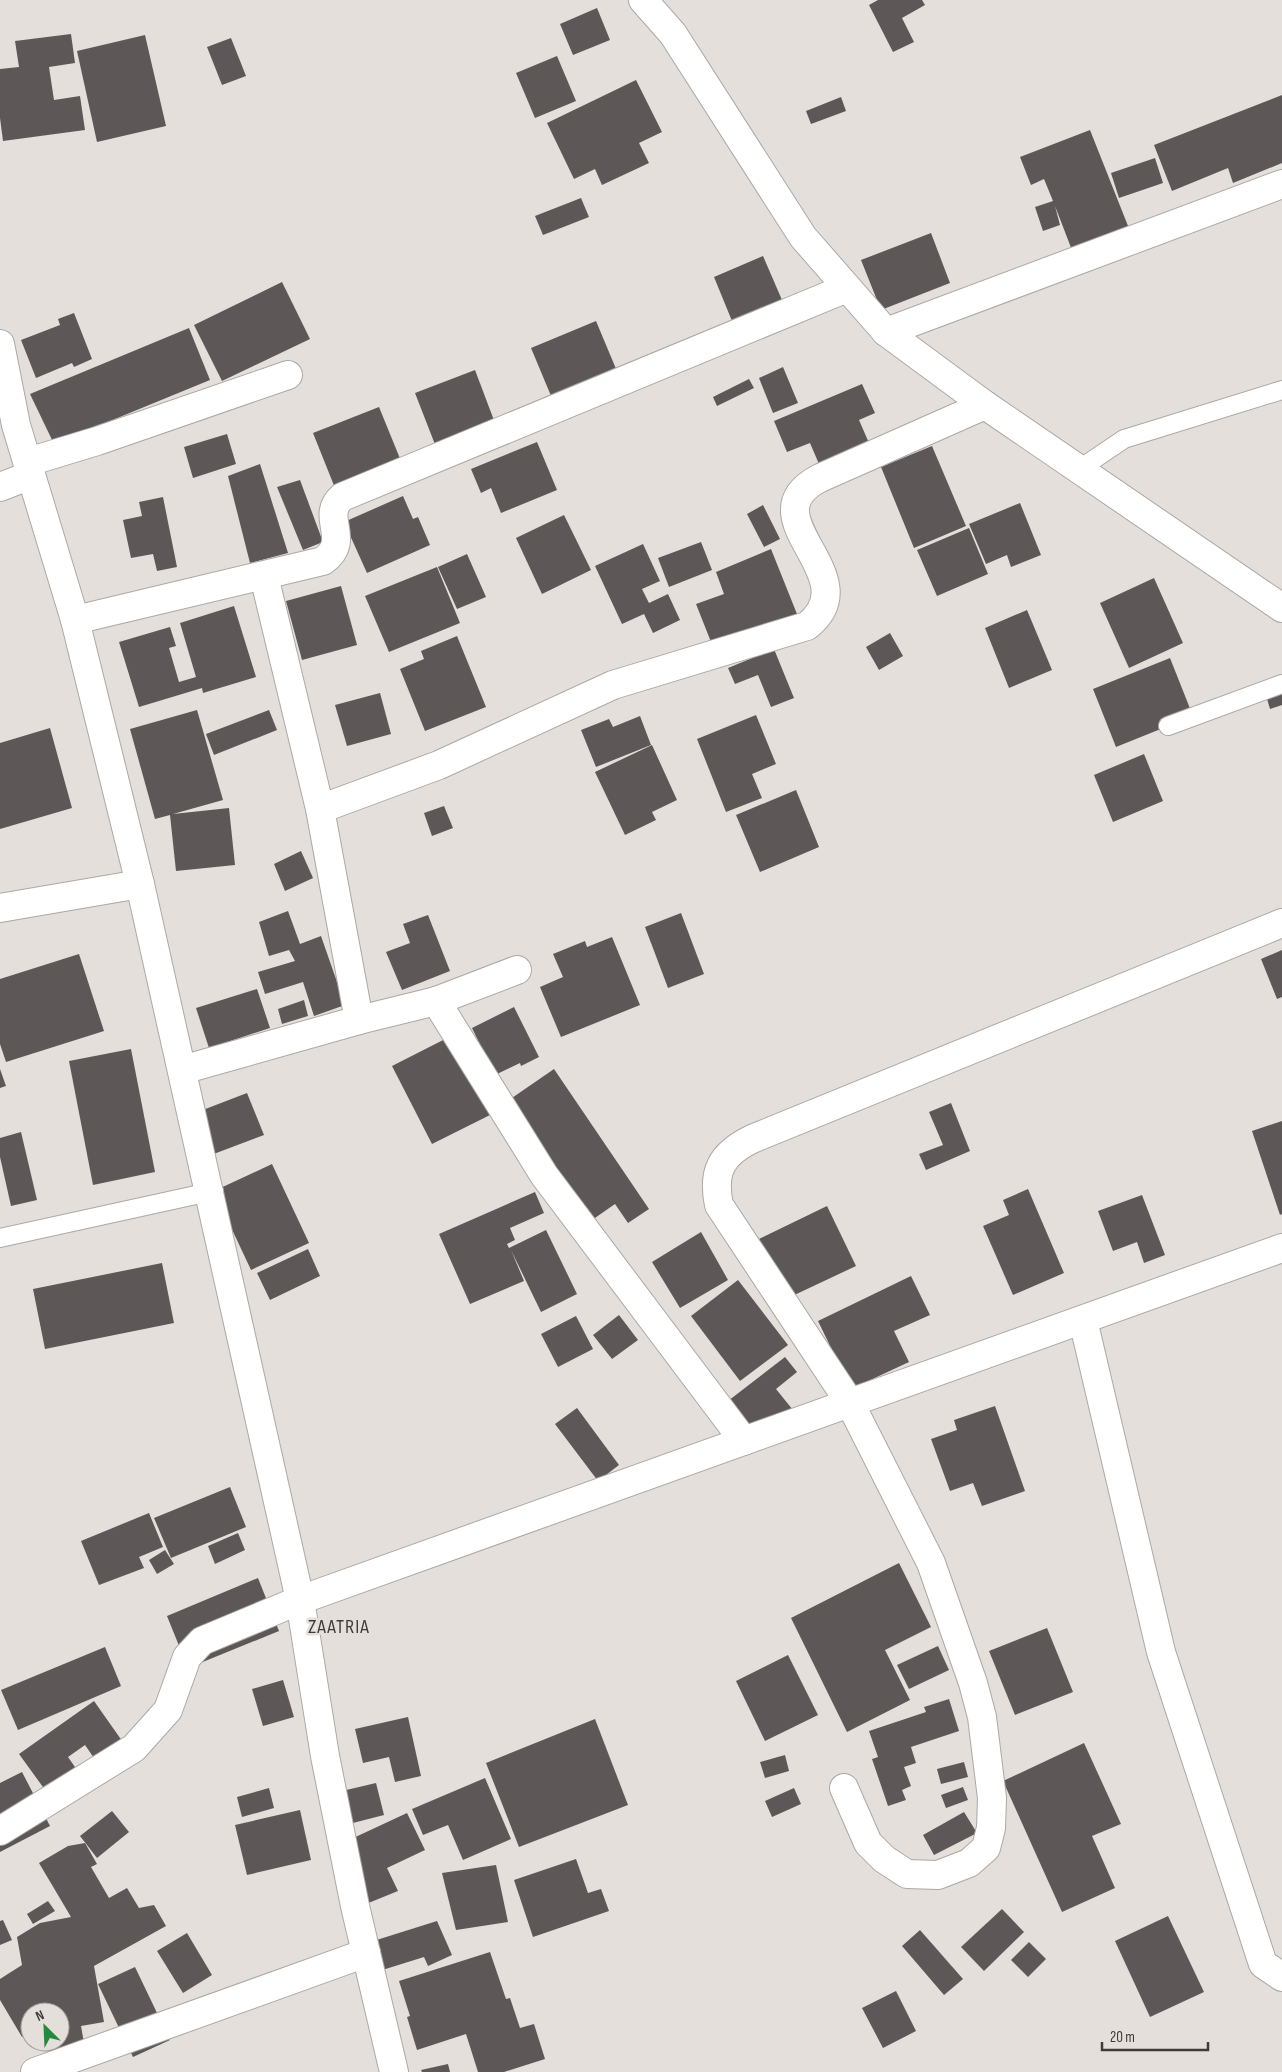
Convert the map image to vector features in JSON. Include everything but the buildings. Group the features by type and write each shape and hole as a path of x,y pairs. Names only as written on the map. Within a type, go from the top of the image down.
{"street":[{"path":"644,0 673,34 803,237 886,332 1078,470 1276,597"},
{"path":"886,332 1282,184"},
{"path":"75,620 323,561 331,555 336,547 338,538 333,512 342,497 848,288"},
{"path":"0,344 16,425 75,620 140,884 212,1192 300,1600 325,1756 366,1953 394,2072"},
{"path":"0,487 29,468 97,441 288,374"},
{"path":"320,809 439,765 613,685 807,626 816,619 824,608 827,597 826,584 795,518 800,493 809,484 820,478 985,405"},
{"path":"264,576 320,809 359,1020"},
{"path":"0,908 140,884"},
{"path":"844,1788 868,1844 884,1859 907,1874 938,1875 969,1863 986,1848 991,1828 992,1798 982,1717 973,1683 931,1563 850,1404 719,1205 716,1189 718,1172 725,1158 737,1146 752,1139 1282,924"},
{"path":"182,1070 359,1020 436,1001 517,970"},
{"path":"436,1001 544,1175 744,1441"},
{"path":"0,1830 72,1788 134,1748 168,1710 187,1657 202,1641 300,1600 1282,1248"},
{"path":"1083,1320 1161,1652 1263,1964 1282,1977"},
{"path":"35,2072 366,1953"}],"lane":[{"path":"1078,470 1124,439 1282,390"},
{"path":"1168,726 1282,684"},
{"path":"0,1238 212,1192"}],"district":[{"name":"ZAATRIA","path":"339,1626"}]}
